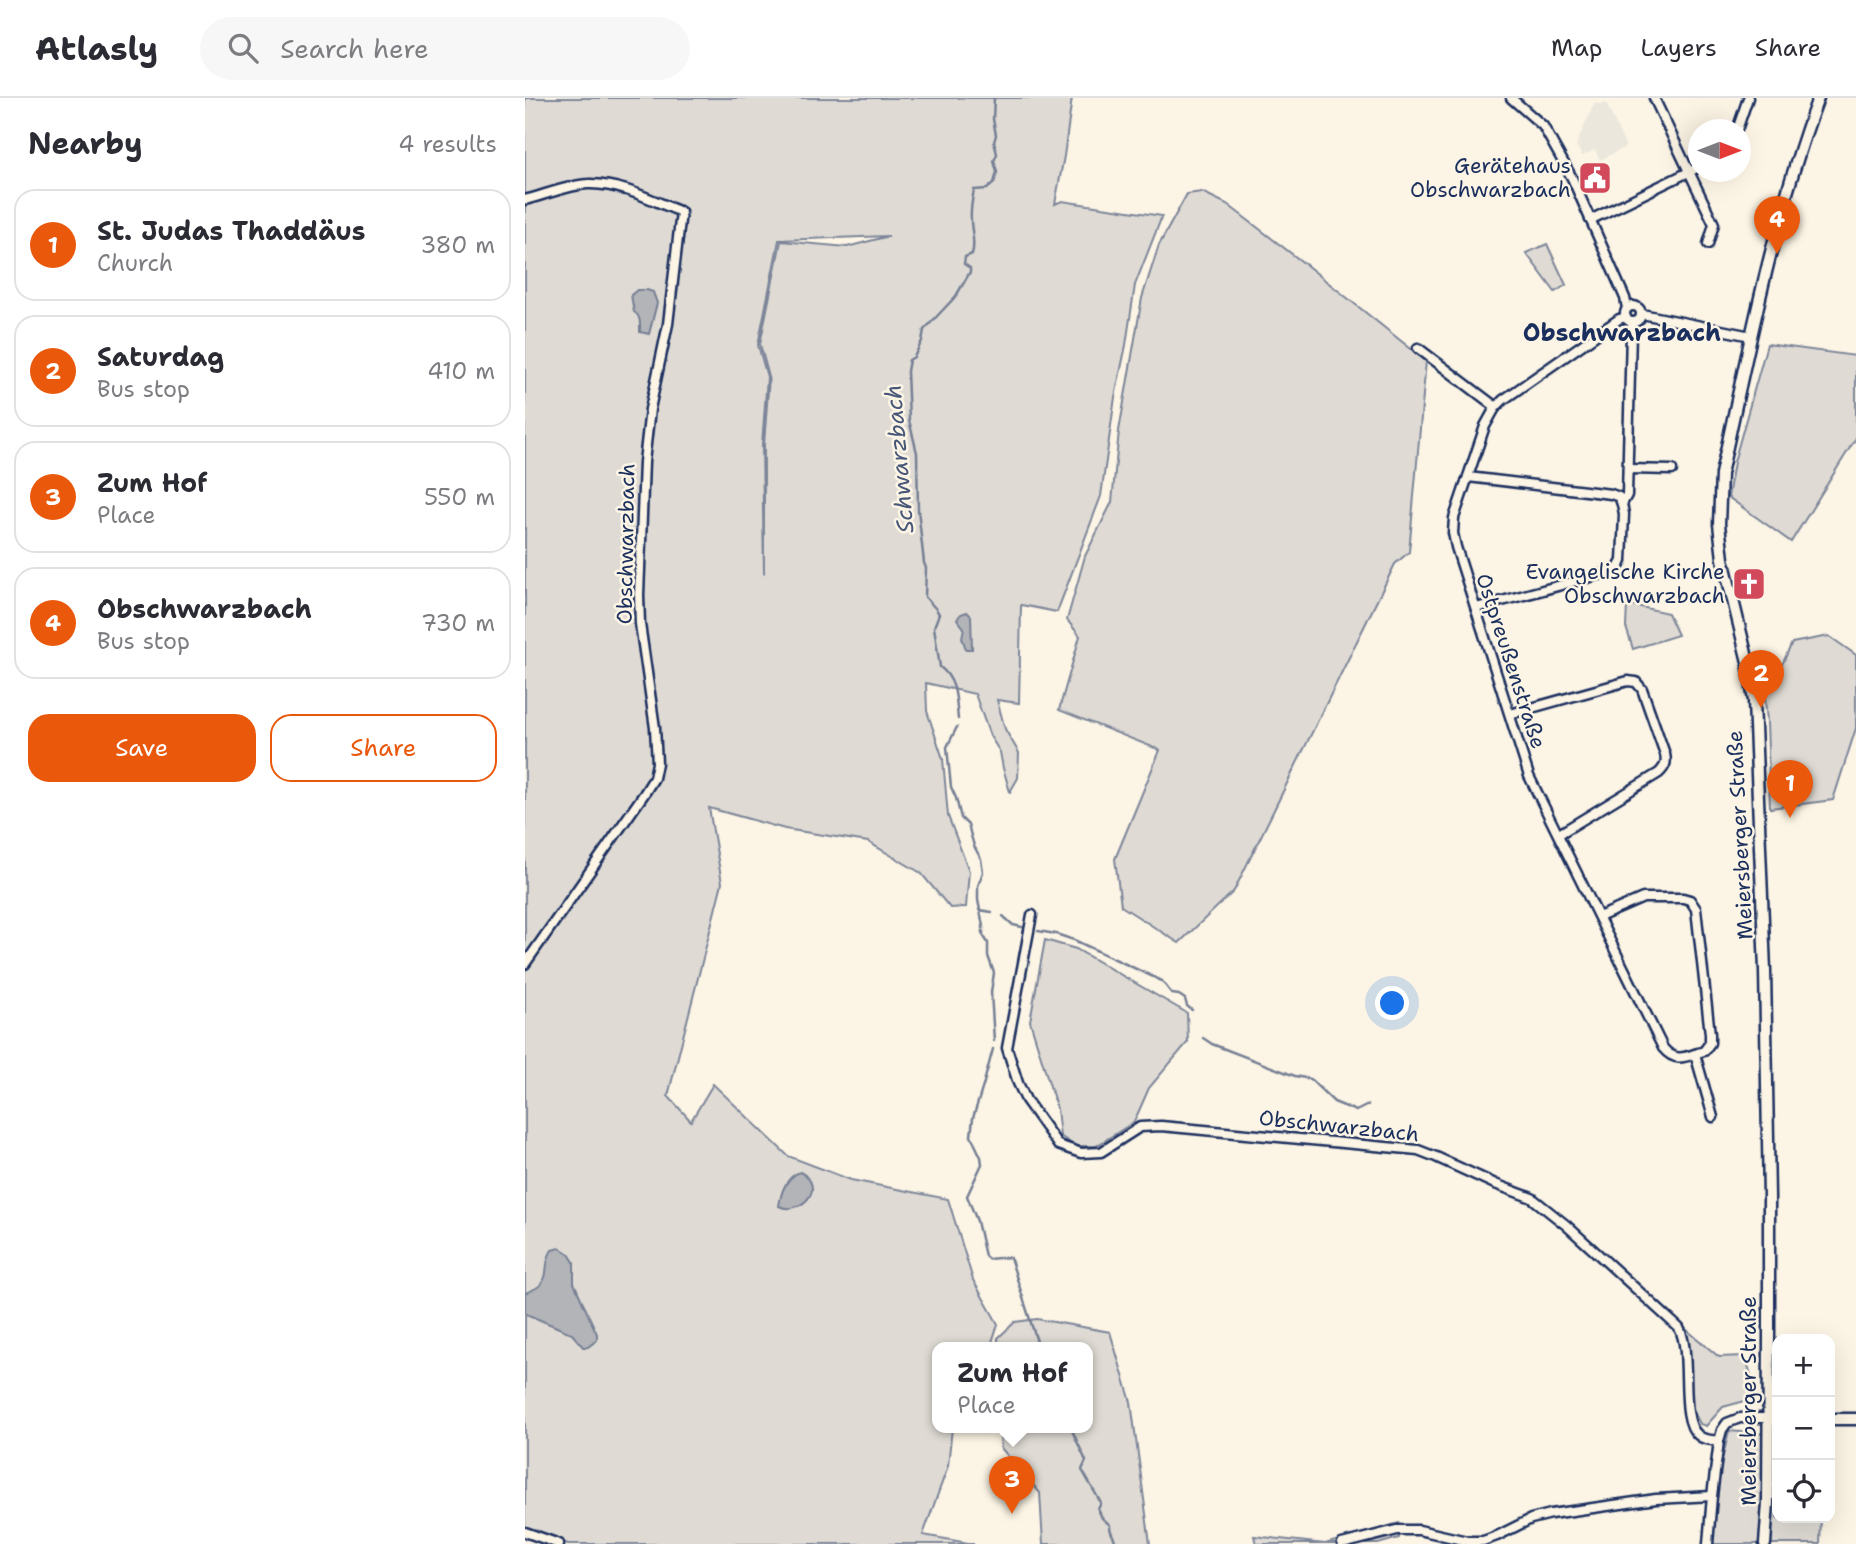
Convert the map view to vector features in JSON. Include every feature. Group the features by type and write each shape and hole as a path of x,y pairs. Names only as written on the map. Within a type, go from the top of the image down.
{"main road":[{"name":"Meiersberger Straße","path":"1773,1397 1767,1037 1754,708 1748,662 1723,559 1719,524 1721,474 1751,336 1779,218 1818,98"},
{"path":"1835,1419 1856,1419"},
{"name":"Meiersberger Straße","path":"1765,1544 1772,1435"}],"street":[{"path":"1654,98 1688,158"},
{"path":"1741,119 1748,98"},
{"path":"1513,99 1543,126 1572,178 1617,280 1629,316 1628,469 1627,495 1622,504"},
{"path":"1590,220 1688,172"},
{"path":"1699,182 1714,224 1709,244"},
{"name":"Obschwarzbach","path":"525,200 585,184 597,184 643,196 681,212 668,324 650,409 644,462 640,614 657,764 654,778 644,794 525,964"},
{"path":"1629,316 1633,305 1642,314 1751,336"},
{"name":"Ostpreußenstraße","path":"1642,314 1639,320 1629,316 1619,319 1496,407 1485,426 1454,518 1453,533 1529,776 1663,1048 1670,1056 1679,1058 1695,1054"},
{"path":"1418,348 1496,407"},
{"path":"1628,469 1672,470"},
{"path":"1468,477 1611,494 1619,498 1624,514 1622,561 1617,570 1476,608"},
{"path":"1510,714 1628,681 1636,682 1642,688 1665,754 1664,767 1659,773 1559,834"},
{"path":"1599,917 1643,898 1682,898 1690,900 1696,909 1710,1043 1704,1051 1695,1054 1713,1117"},
{"name":"Obschwarzbach","path":"1032,915 1007,1048 1026,1100 1058,1145 1081,1153 1101,1152 1140,1127 1161,1126 1418,1150 1495,1184 1520,1192 1532,1198 1566,1225 1673,1321 1683,1342 1689,1420 1700,1437 1719,1441"},
{"path":"1708,1544 1711,1496 1722,1430 1732,1420 1740,1418 1772,1418"},
{"path":"1342,1544 1397,1530 1419,1530 1467,1541 1483,1541 1551,1514 1656,1499 1711,1496"},
{"path":"525,1531 559,1544"}],"shaded area":[{"path":"525,98 1072,98 1055,204 1062,201 1162,216 1135,285 1101,496 1057,612 1021,605 1019,703 997,700 1005,729 1019,753 1018,778 1010,792 1000,752 990,736 975,694 926,683 927,711 943,759 948,816 969,871 966,907 950,908 921,873 868,842 785,829 709,808 722,883 668,1096 691,1121 713,1084 788,1156 851,1180 948,1199 973,1280 998,1324 992,1342 932,1342 932,1433 951,1433 948,1466 923,1535 974,1544 568,1544 525,1528","holes":["889,236 847,247 781,241 760,344 769,377 764,445 764,574 762,445 767,377 758,345 779,240"]},
{"path":"1606,103 1626,147 1600,160 1595,150 1582,156 1576,145 1594,104"},
{"path":"1202,192 1227,204 1426,361 1409,552 1395,564 1234,891 1179,943 1121,906 1115,859 1160,750 1059,710 1080,636 1067,620 1085,556 1112,502 1119,431 1142,298 1159,245 1187,194"},
{"path":"1547,244 1566,285 1555,292 1526,253"},
{"path":"637,290 653,292 657,303 649,334 640,332 639,318 634,312 631,295"},
{"path":"1767,344 1856,356 1856,438 1791,542 1728,497 1734,462"},
{"path":"1627,604 1668,613 1678,635 1633,649 1626,627"},
{"path":"967,612 971,616 972,649 966,649 962,638 964,628 957,619"},
{"path":"1829,636 1856,655 1856,728 1833,800 1770,808 1763,674 1780,669 1792,643"},
{"path":"1045,940 1076,949 1187,1013 1188,1042 1149,1088 1134,1122 1096,1146 1075,1146 1060,1136 1057,1109 1030,1021"},
{"path":"800,1172 812,1185 808,1199 795,1207 779,1206 785,1186 791,1177"},
{"path":"560,1248 569,1254 574,1262 574,1283 597,1334 597,1340 588,1347 583,1347 572,1334 525,1312 525,1293 541,1284 549,1255 552,1250"},
{"path":"1037,1319 1110,1332 1131,1402 1150,1544 1043,1544 1040,1493 1001,1448 1000,1433 1093,1433 1093,1342 998,1342 998,1338 1015,1322"},
{"path":"1687,1330 1719,1357 1745,1356 1752,1378 1753,1390 1745,1401 1723,1407 1706,1426 1700,1424 1691,1406"},
{"path":"1729,1431 1772,1435 1772,1523 1821,1523 1820,1544 1710,1544 1717,1482"},
{"path":"1399,1523 1399,1538 1378,1544 1325,1544"},
{"path":"1254,1536 1325,1544 1256,1544"}],"waterway":[{"name":"Schwarzbach","path":"958,719 953,684 940,667 934,627 939,614 925,597 926,568 918,509 917,453 909,420 907,371 909,360 914,357 924,330 956,296 970,272 970,268 964,264 965,257 972,254 973,250 971,212 974,190 987,189 994,183 997,172 994,161 997,154 994,142 994,98"},
{"name":"Schwarzbach","path":"957,727 947,747 951,787 961,818 968,825 981,859 983,872 978,886 978,900 983,935 988,943 988,956 994,973 991,992 994,1041"},
{"path":"979,910 992,912"},
{"path":"1003,916 1013,925 1022,927"},
{"path":"1038,931 1074,940 1162,981 1172,994 1185,999 1192,1010"},
{"path":"1203,1038 1212,1044 1295,1076 1310,1079 1334,1102 1356,1111 1368,1105"},
{"name":"Schwarzbach","path":"993,1049 973,1118 971,1136 982,1164 967,1196 977,1221 985,1256 988,1259 1010,1257 1037,1342"},
{"name":"Schwarzbach","path":"1073,1433 1086,1461 1082,1470 1101,1503 1098,1509 1102,1518 1110,1525 1116,1544"}],"place":[{"name":"Gerätehaus Obschwarzbach","path":"1595,178"},
{"name":"Obschwarzbach","path":"1777,254"},
{"name":"Evangelische Kirche Obschwarzbach","path":"1749,584"},
{"name":"Saturdag","path":"1761,708"},
{"name":"St. Judas Thaddäus","path":"1790,818"},
{"name":"Zum Hof","path":"1012,1514"}],"district":[{"name":"Obschwarzbach","path":"1622,333"}]}
